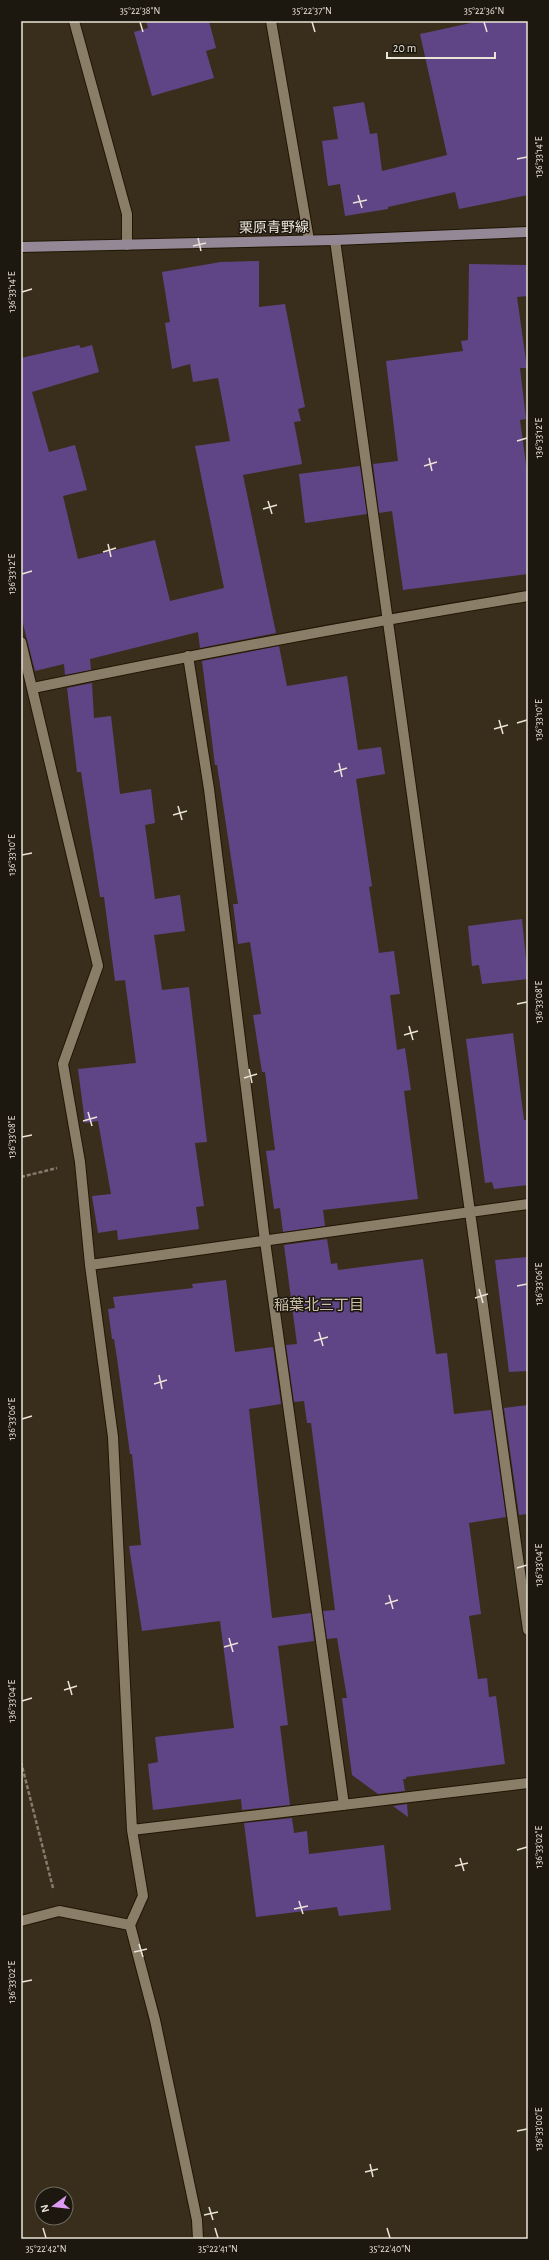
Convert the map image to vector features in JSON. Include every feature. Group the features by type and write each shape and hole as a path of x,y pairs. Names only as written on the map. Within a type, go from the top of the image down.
{"main road":[{"name":"栗原青野線","path":"21,247 335,240 528,232"}],"street":[{"path":"74,21 127,214 127,245"},
{"path":"271,21 309,240"},
{"path":"335,240 528,1630"},
{"path":"33,688 188,656 387,619 528,596"},
{"path":"21,642 98,966 63,1064 80,1162 90,1265 113,1437 132,1830 143,1896 130,1925 155,2020 195,2213 198,2239"},
{"path":"188,656 209,789 266,1241 344,1805"},
{"path":"90,1265 528,1204"},
{"path":"132,1830 528,1783"},
{"path":"21,1921 59,1911 130,1925"}],"path":[{"path":"21,1177 80,1162"},
{"path":"21,1762 59,1911"}],"building":[{"path":"146,21 209,21 216,48 206,51 214,78 152,96 134,32 148,28"},
{"path":"480,21 528,21 528,195 459,209 455,192 388,207 388,209 345,216 340,184 328,186 322,141 338,139 333,107 364,102 370,134 377,133 382,171 447,155 420,34"},
{"path":"259,261 259,307 285,304 305,407 298,409 301,421 294,422 302,464 243,475 276,633 200,648 198,632 90,659 91,670 65,675 64,664 35,671 21,616 21,358 79,345 81,348 92,345 99,372 32,392 49,452 75,445 87,490 63,496 78,559 155,540 170,601 224,588 195,446 230,441 218,378 193,382 190,364 172,369 165,323 170,322 162,272 221,262"},
{"path":"469,264 528,265 528,296 517,297 527,368 520,368 526,419 520,420 528,479 528,574 403,590 392,511 379,513 373,464 398,461 386,361 463,351 461,341 468,340"},
{"path":"360,466 367,514 305,523 299,474"},
{"path":"279,646 287,686 347,676 358,750 381,747 385,774 356,779 372,886 369,887 379,953 394,951 400,994 390,995 397,1050 405,1048 411,1090 404,1091 418,1199 323,1210 325,1226 283,1232 280,1208 274,1209 266,1151 275,1150 265,1072 262,1072 253,1015 261,1014 250,942 238,944 233,904 238,904 217,765 215,765 202,661"},
{"path":"92,683 94,718 111,716 120,794 151,789 155,823 145,825 155,899 180,895 185,931 154,935 162,990 189,987 207,1142 195,1143 204,1206 196,1207 199,1229 118,1240 117,1230 98,1233 92,1196 111,1194 98,1121 85,1123 78,1069 136,1063 125,980 115,981 104,897 100,897 81,772 77,772 67,688"},
{"path":"522,919 528,979 482,984 479,965 472,966 468,926"},
{"path":"513,1033 524,1120 528,1120 528,1185 494,1189 492,1182 485,1183 466,1039"},
{"path":"327,1239 331,1264 337,1263 338,1270 423,1259 436,1354 447,1353 454,1414 491,1410 506,1517 469,1523 481,1614 469,1616 478,1679 487,1678 489,1697 496,1696 505,1764 406,1777 406,1779 403,1779 405,1791 378,1794 352,1775 342,1698 347,1698 337,1638 327,1639 323,1611 335,1610 311,1423 307,1423 304,1401 294,1402 286,1345 297,1344 284,1245"},
{"path":"528,1257 528,1371 509,1372 495,1260"},
{"path":"226,1280 235,1352 273,1347 281,1404 249,1409 272,1618 311,1613 314,1641 278,1646 288,1725 280,1726 290,1805 242,1810 241,1799 153,1810 148,1764 158,1762 155,1737 234,1728 220,1621 142,1631 129,1546 141,1545 132,1454 130,1454 117,1358 114,1339 112,1339 108,1309 115,1308 113,1297 193,1288 192,1284"},
{"path":"528,1405 528,1514 519,1515 504,1408"},
{"path":"407,1804 408,1817 393,1806"},
{"path":"292,1818 294,1833 307,1831 309,1854 384,1845 391,1910 339,1916 337,1907 256,1917 244,1823"}],"district":[{"name":"稲葉北三丁目","path":"319,1305"}]}
